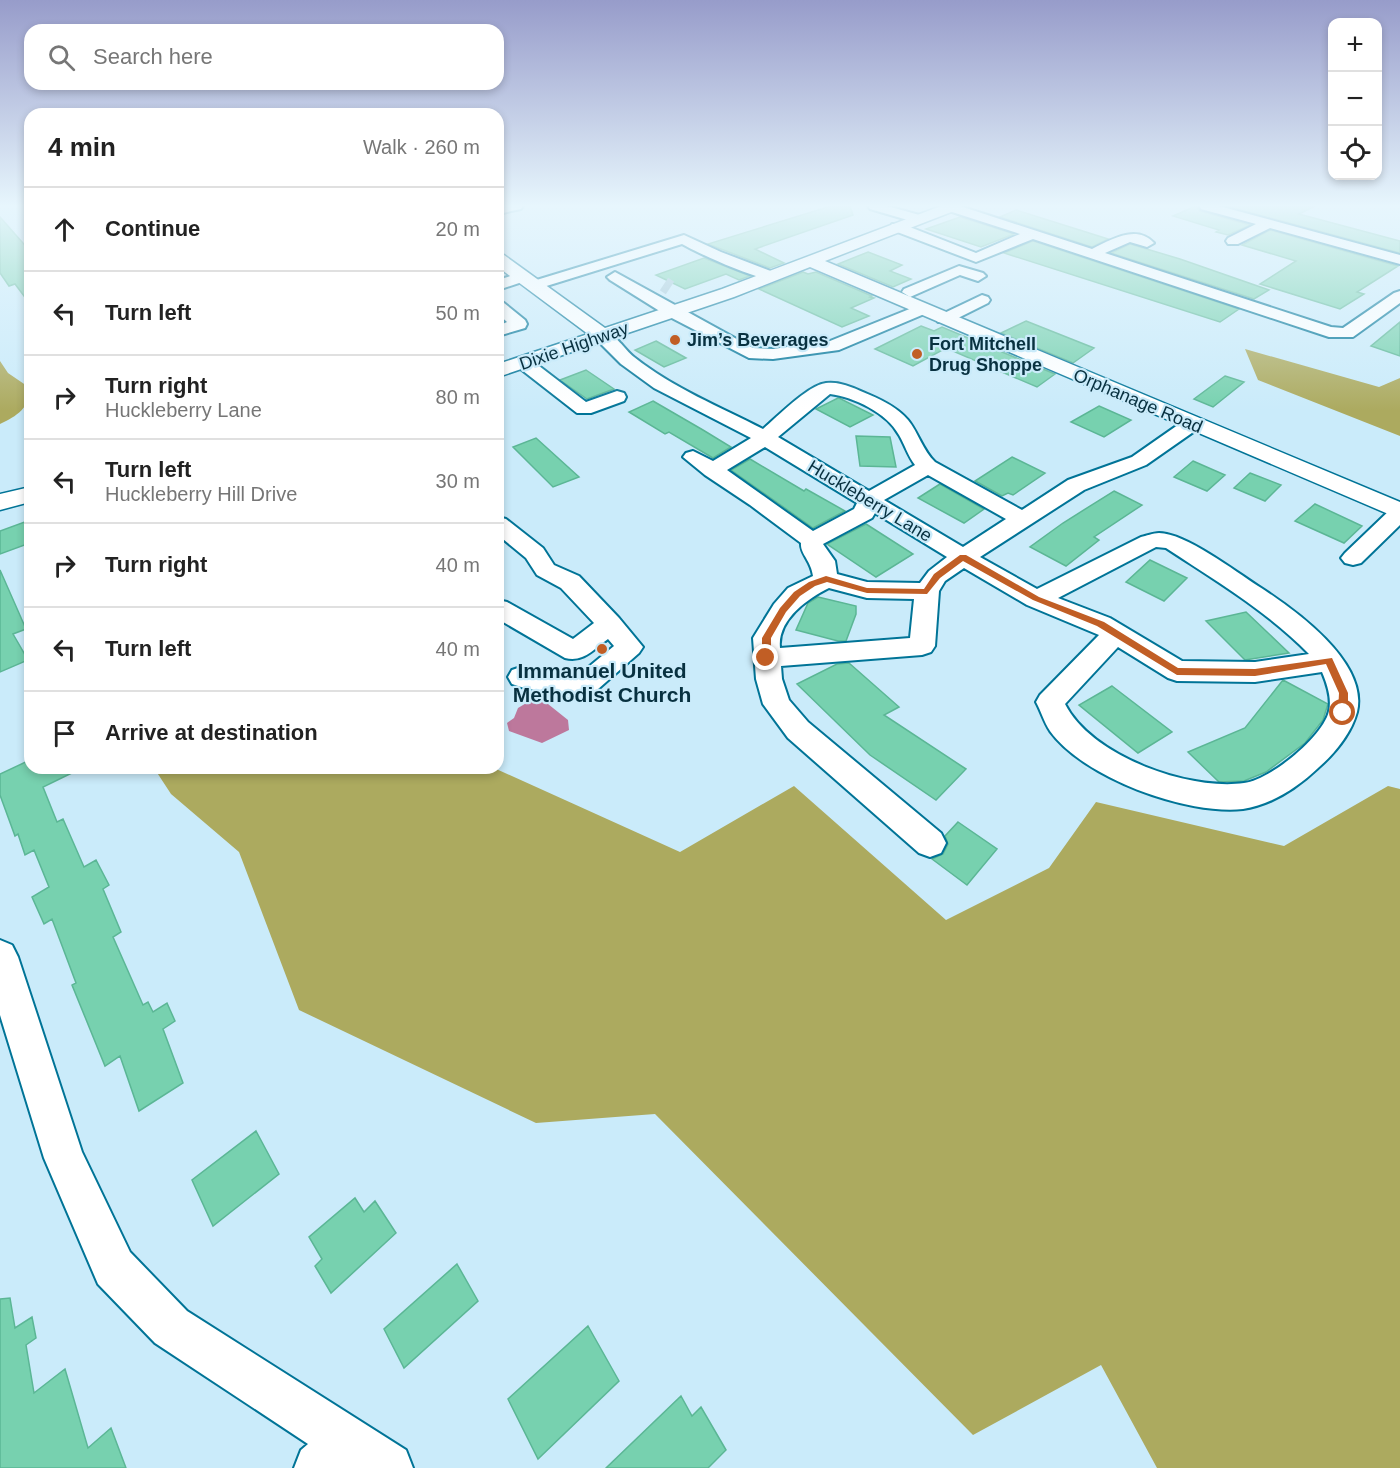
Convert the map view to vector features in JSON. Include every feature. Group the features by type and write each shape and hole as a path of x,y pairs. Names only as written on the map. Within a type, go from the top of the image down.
{"main road":[{"path":"520,275 603,336"},
{"name":"Dixie Highway","path":"504,369 775,275"},
{"name":"Orphanage Road","path":"846,275 918,301 944,318 1400,512"},
{"path":"0,502 24,496"}],"street":[{"path":"504,284 553,275"},
{"path":"623,275 610,279 749,353 773,354 833,346 918,301 978,276 974,275"},
{"path":"765,275 771,276"},
{"path":"918,301 954,275"},
{"path":"1167,275 1329,332 1347,333 1400,296"},
{"path":"724,276 744,287"},
{"path":"553,298 573,291"},
{"path":"944,318 982,300"},
{"path":"504,311 519,324 504,329"},
{"name":"Huckleberry Lane","path":"603,336 627,360 660,384 765,438 963,557 1036,598 1101,624 1177,671 1255,672 1329,661"},
{"path":"524,363 584,409 617,397"},
{"path":"712,471 765,438 810,399 827,388 844,390 880,406 899,421 921,460 928,466 1022,519"},
{"path":"766,658 922,646 927,591 937,576 1076,485 1139,461 1192,424"},
{"path":"693,458 758,500 812,541"},
{"path":"812,541 864,513 869,500 928,466"},
{"path":"1353,558 1400,512"},
{"path":"504,529 535,553 545,570 570,582 630,647 579,690 521,677"},
{"path":"1036,598 1095,572 1149,542 1158,540 1172,542 1295,626 1329,661 1343,693 1343,713 1328,741 1277,784 1247,796 1230,798 1187,791 1145,779 1105,761 1086,749 1067,733 1053,714 1050,702 1116,633"},
{"path":"812,541 812,549 823,561 826,579"},
{"path":"927,591 867,590 826,579 797,594 783,610 766,638 766,658 769,679 777,704 798,730 930,843"},
{"path":"504,611 574,651 610,624"},
{"path":"0,957 64,1158 114,1268 171,1327 333,1454 388,1468"}],"shaded area":[{"path":"1245,349 1379,387 1400,378 1400,436 1258,380"},
{"path":"0,361 8,373 24,384 24,407 12,418 0,424"},
{"path":"538,696 568,720 569,730 542,743 509,731 507,723 514,718 518,708"},
{"path":"504,773 680,852 794,786 946,920 1049,868 1096,802 1284,846 1388,786 1400,789 1400,1468 1157,1468 1101,1365 973,1435 655,1114 536,1123 299,1010 239,852 171,794 158,774"}],"building":[{"path":"1,275 24,275 24,296 15,284 9,286"},
{"path":"657,275 725,275 685,289"},
{"path":"727,275 750,276 739,280"},
{"path":"797,275 822,275 874,298 851,308 869,316 842,327 759,289"},
{"path":"863,275 899,275 911,279 893,287"},
{"path":"1071,275 1135,275 1239,309 1220,322"},
{"path":"1178,275 1225,275 1269,290 1254,299"},
{"path":"1275,275 1385,275 1357,292 1364,294 1340,309 1260,284"},
{"path":"1026,321 1094,348 1073,363 1001,333"},
{"path":"1400,322 1400,356 1371,346"},
{"path":"921,326 934,331 942,327 1055,374 1037,387 946,348 913,366 875,349"},
{"path":"656,341 686,358 664,367 635,350"},
{"path":"586,370 614,389 587,399 560,380"},
{"path":"1225,376 1244,382 1213,407 1194,399"},
{"path":"838,398 873,415 850,427 816,409"},
{"path":"653,401 731,447 713,458 669,432 665,434 629,412"},
{"path":"1099,406 1131,420 1104,437 1071,422"},
{"path":"856,436 890,437 896,467 860,466"},
{"path":"536,438 579,477 553,487 513,447"},
{"path":"1012,457 1045,473 1013,495 1008,493 1002,496 975,481"},
{"path":"750,459 804,491 806,489 845,511 813,528 731,470"},
{"path":"1193,461 1225,475 1207,491 1174,477"},
{"path":"1250,473 1281,485 1265,501 1234,488"},
{"path":"940,484 984,509 964,523 918,498"},
{"path":"1114,491 1142,505 1094,537 1099,540 1066,566 1030,547 1063,523"},
{"path":"1315,504 1362,526 1344,543 1295,521"},
{"path":"24,522 24,545 0,554 0,531"},
{"path":"866,524 913,554 876,577 827,544"},
{"path":"1150,560 1187,578 1164,601 1126,582"},
{"path":"0,570 24,624 24,630 13,634 24,653 24,662 0,672"},
{"path":"818,597 856,606 856,614 846,641 796,630 808,603"},
{"path":"1246,612 1289,653 1245,660 1206,621"},
{"path":"849,663 899,707 884,715 966,769 936,800 870,755 797,684 837,664"},
{"path":"1283,680 1328,704 1323,720 1305,743 1266,772 1244,781 1219,782 1188,752 1245,728"},
{"path":"1112,686 1172,732 1138,753 1079,705"},
{"path":"24,763 24,774 70,774 43,787 57,822 63,819 84,867 96,860 109,885 103,889 121,932 113,937 143,1005 148,1002 153,1012 167,1003 175,1021 163,1029 183,1083 139,1111 120,1056 105,1066 72,985 76,983 52,919 44,924 32,897 49,887 34,850 25,855 18,834 15,836 0,795 0,774"},
{"path":"958,822 997,849 967,885 932,859 943,854 948,844 945,836"},
{"path":"256,1131 279,1174 213,1226 192,1180"},
{"path":"355,1198 364,1212 375,1201 396,1233 331,1293 315,1266 322,1259 309,1237"},
{"path":"457,1264 478,1301 404,1368 384,1329"},
{"path":"10,1298 15,1328 32,1317 36,1338 26,1345 34,1393 65,1369 88,1448 111,1428 126,1468 0,1468 0,1299"},
{"path":"588,1326 619,1381 538,1459 508,1399"},
{"path":"681,1396 692,1416 701,1407 726,1450 708,1468 606,1468"}],"tunnel":[{"path":"664,284 670,288"}],"place":[{"name":"Jim’s Beverages","path":"675,340"},
{"name":"Fort Mitchell Drug Shoppe","path":"917,354"},
{"name":"Immanuel United Methodist Church","path":"602,649"}],"route":[{"path":"766,658 766,638 783,610 797,594 812,584 826,579 867,590 927,591 937,576 963,557 1036,598 1101,624 1177,671 1255,672 1329,661 1343,693 1343,713"}]}
